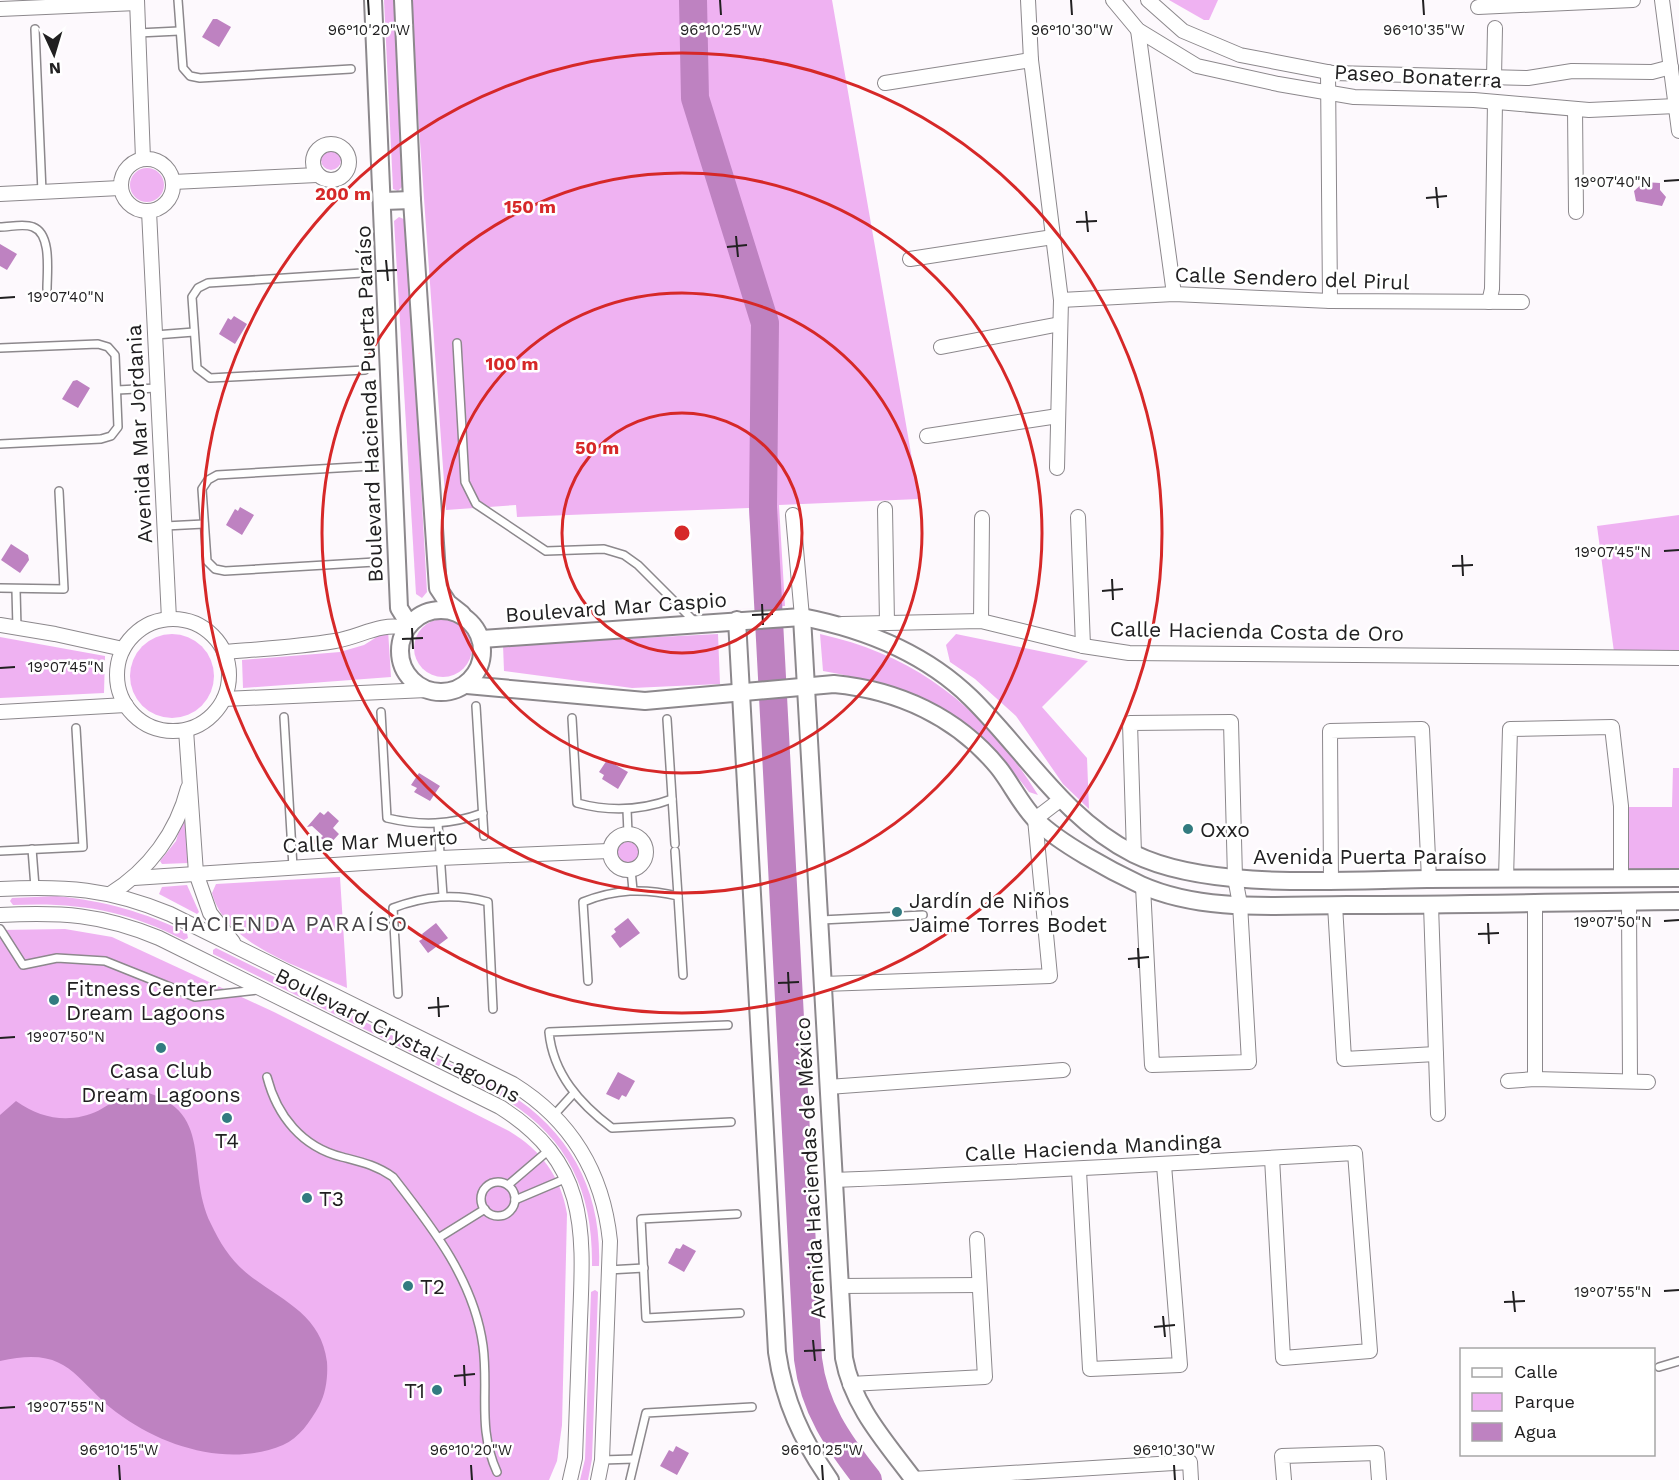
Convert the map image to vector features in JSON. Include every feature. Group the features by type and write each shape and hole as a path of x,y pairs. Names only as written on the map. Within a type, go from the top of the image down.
{"street":[{"name":"Boulevard Hacienda Puerta Paraíso","path":"374,0 399,608 407,626"},
{"path":"403,0 412,200 438,588 448,603 475,625 482,639 483,656 478,672 466,685"},
{"path":"1028,0 1031,60 1061,300 1057,468"},
{"name":"Paseo Bonaterra","path":"1113,0 1138,30 1197,66 1329,93 1354,97 1495,102 1589,110 1676,106"},
{"name":"Paseo Bonaterra","path":"1148,0 1184,31 1240,55 1328,72 1528,78 1572,71 1652,72 1671,67"},
{"path":"1478,7 1633,0"},
{"path":"1662,0 1679,131"},
{"path":"0,9 137,2 143,159"},
{"path":"1494,77 1495,28"},
{"path":"1138,30 1174,294"},
{"path":"885,83 1031,60"},
{"path":"1328,72 1330,301"},
{"path":"1489,302 1492,289 1495,102"},
{"path":"1575,109 1576,212"},
{"path":"143,159 152,159 166,167 173,182 167,201 149,211 130,205 120,188 124,172 129,166 143,159"},
{"path":"173,182 317,174"},
{"path":"0,194 120,188"},
{"path":"383,201 412,200"},
{"name":"Avenida Mar Jordania","path":"149,211 169,619"},
{"path":"910,259 1053,237"},
{"name":"Calle Sendero del Pirul","path":"1061,300 1174,294 1330,301 1522,302"},
{"path":"941,347 1060,324"},
{"path":"927,436 1058,416"},
{"path":"885,509 887,623"},
{"path":"793,515 796,618"},
{"path":"1078,517 1083,646"},
{"path":"981,621 982,518"},
{"path":"427,690 411,680 401,664 399,646 407,626 425,612 444,609 462,614"},
{"name":"Boulevard Mar Caspio","path":"482,639 737,620 796,618"},
{"name":"Avenida Puerta Paraíso","path":"796,618 838,625 894,645 942,675 970,697 1060,800 1092,828 1134,854 1178,871 1235,878 1331,881 1679,878"},
{"name":"Avenida Haciendas de México","path":"796,618 819,920 843,1351 850,1383 866,1418 914,1479"},
{"path":"169,619 196,624 208,631 225,652 230,676 224,699 215,713 202,724 186,730 169,731 152,727 137,718 126,705 117,678 123,649 142,628 169,619"},
{"name":"Avenida Haciendas de México","path":"737,620 748,692 777,1352 783,1387 797,1427 830,1480"},
{"name":"Calle Hacienda Costa de Oro","path":"838,625 981,621 1083,646 1129,653 1679,658"},
{"path":"0,625 123,649"},
{"path":"225,652 338,640 369,630 394,625 407,626"},
{"path":"224,699 427,690 447,692 466,685 645,701 834,684 866,687 900,697 932,712 983,751 1009,781 1035,819 1093,860 1143,886 1196,901 1335,905 1679,901"},
{"path":"0,712 126,705"},
{"path":"1134,854 1130,723 1231,722 1235,878 1239,904 1249,1062 1152,1065 1143,886"},
{"path":"1506,879 1510,729 1612,727 1621,806 1621,879"},
{"path":"1331,881 1330,731 1422,729 1429,879"},
{"path":"186,730 196,873 210,913 219,927 242,950"},
{"path":"111,894 134,878 167,838 180,810 190,777"},
{"path":"1035,819 1060,800"},
{"path":"823,984 1050,976 1035,819"},
{"path":"628,833 643,841 646,850 642,863 632,870 614,865 609,851 616,837 628,833"},
{"name":"Calle Mar Muerto","path":"134,878 440,858 609,851"},
{"name":"Boulevard Crystal Lagoons","path":"0,889 80,888 147,904 513,1084 554,1115 582,1150 598,1184 608,1221 602,1460 598,1480"},
{"path":"1534,1079 1535,903"},
{"path":"1629,903 1630,1080"},
{"path":"1335,905 1344,1059 1436,1054"},
{"path":"1431,905 1438,1114"},
{"name":"Boulevard Crystal Lagoons","path":"0,915 56,913 96,918 138,929 500,1107 527,1126 549,1150 567,1178 582,1225 575,1458 570,1480"},
{"path":"195,956 207,932"},
{"path":"828,1087 1063,1071"},
{"path":"1508,1082 1534,1079 1648,1082"},
{"name":"Calle Hacienda Mandinga","path":"833,1180 1079,1171 1272,1158 1355,1154 1370,1351 1283,1358 1272,1158"},
{"path":"1079,1171 1090,1369 1180,1365 1164,1165"},
{"path":"850,1383 985,1377 977,1239"},
{"path":"582,1278 608,1274"},
{"path":"839,1286 979,1285"},
{"path":"1284,1480 1282,1456 1377,1453 1379,1480"},
{"path":"914,1479 1190,1462 1191,1480"}],"lane":[{"path":"178,0 183,68 195,77 351,69"},
{"path":"35,29 42,192"},
{"path":"138,33 179,31"},
{"path":"0,227 31,226 40,231 45,241 47,288"},
{"path":"362,273 202,285 192,297 197,368 210,378 365,370"},
{"path":"155,334 194,332"},
{"path":"457,343 465,482 476,504 546,551 604,549 624,555 638,565 695,623"},
{"path":"0,348 104,345 115,356 118,427 106,438 0,444"},
{"path":"117,390 157,388"},
{"path":"372,466 213,477 202,489 207,561 220,570 375,562"},
{"path":"0,588 64,590 59,491"},
{"path":"165,526 204,524"},
{"path":"16,590 17,628"},
{"path":"476,706 484,836"},
{"path":"381,712 387,818 413,823 438,824 483,813"},
{"path":"284,717 293,867"},
{"path":"572,718 577,803 602,809 627,810 672,799"},
{"path":"667,718 683,975"},
{"path":"0,851 83,847 76,728"},
{"path":"627,810 628,833"},
{"path":"438,824 442,896"},
{"path":"32,849 35,888"},
{"path":"632,870 633,890"},
{"path":"588,981 583,902 608,894 633,890 678,896"},
{"path":"398,994 393,908 426,897 442,896 488,902 493,1009"},
{"path":"819,920 923,915"},
{"path":"0,929 23,965 57,958 105,961 195,997 262,989"},
{"path":"728,1025 549,1032 556,1064 574,1093 612,1128 731,1122"},
{"path":"267,1077 278,1108 297,1133 330,1154 364,1162 384,1170 393,1177 440,1238 459,1275 478,1323 485,1365 483,1425 490,1457 497,1472"},
{"path":"554,1115 574,1093"},
{"path":"508,1185 549,1150"},
{"path":"515,1200 567,1178"},
{"path":"497,1182 508,1185 515,1200 512,1210 502,1216 492,1215 485,1209 481,1197 487,1187 497,1182"},
{"path":"440,1238 485,1209"},
{"path":"737,1214 641,1219 646,1318 740,1313"},
{"path":"608,1274 644,1268"},
{"path":"1659,1367 1679,1361"},
{"path":"630,1480 646,1413 752,1407"},
{"path":"602,1460 634,1459"}],"green space":[{"path":"384,0 394,0 402,187 398,191 393,189"},
{"path":"410,0 832,0 919,499 779,505 785,606 714,611 756,608 749,508 517,517 516,505 446,510"},
{"path":"1169,0 1218,0 1209,20 1204,20"},
{"path":"327,150 335,150 341,156 341,164 335,170 327,170 321,164 321,156"},
{"path":"147,168 159,173 164,185 159,197 147,202 135,197 130,185 135,173"},
{"path":"399,217 406,220 427,592 422,598 416,594 394,221"},
{"path":"1679,515 1679,650 1614,652 1597,526"},
{"path":"437,619 449,619 464,627 472,642 472,654 464,669 449,677 437,677 422,669 414,654 414,642 422,627"},
{"path":"388,630 391,677 243,688 242,660 340,652 364,645"},
{"path":"172,634 188,637 202,646 211,660 214,676 211,692 202,706 188,715 172,718 156,715 142,706 133,692 130,676 133,660 142,646 156,637"},
{"path":"718,634 720,684 632,688 504,671 503,645"},
{"path":"820,634 888,656 919,672 946,691 996,737 1038,795 1029,792 985,743 963,724 940,709 887,686 823,671"},
{"path":"956,634 1088,661 1042,707 1087,758 1089,809 1063,784 1016,716 975,679 950,662 946,645"},
{"path":"0,637 105,656 104,693 0,698"},
{"path":"1673,768 1679,768 1679,869 1628,869 1629,807 1672,807"},
{"path":"185,820 189,863 162,864 160,861 176,841 182,821"},
{"path":"628,842 636,845 639,853 636,861 628,864 620,861 617,853 620,845"},
{"path":"340,877 347,988 288,963 249,941 220,911 212,893 216,884"},
{"path":"187,885 199,912 197,914 159,894 162,887"},
{"path":"57,896 108,904 140,913 187,933 188,938 184,940 142,921 101,910 59,905 13,905 10,901 12,898"},
{"path":"65,929 112,937 274,1012 509,1131 540,1156 560,1188 567,1214 562,1425 557,1461 549,1480 0,1480 0,930"},
{"path":"216,948 508,1093 530,1109 565,1145 578,1166 595,1213 599,1239 599,1266 592,1266 588,1214 573,1170 561,1150 546,1132 527,1115 505,1099 213,954"},
{"path":"595,1290 598,1292 592,1459 588,1480 580,1480 585,1459 591,1292"}],"water":[{"path":"213,19 231,27 219,47 202,37"},
{"path":"1644,182 1660,183 1660,190 1666,197 1662,206 1636,201 1634,191"},
{"path":"0,244 17,254 7,270 0,266"},
{"path":"234,316 247,324 235,344 219,334 228,318 231,320"},
{"path":"77,380 90,388 78,408 62,399 73,381"},
{"path":"240,507 254,515 242,535 226,525 235,509 238,511"},
{"path":"11,544 28,555 29,560 20,573 1,560"},
{"path":"607,760 628,772 618,789 602,779 604,775 599,772"},
{"path":"419,773 440,786 430,801 414,792 417,788 411,785"},
{"path":"328,811 339,821 333,828 339,834 329,845 312,826 307,827 320,812 324,815"},
{"path":"628,918 640,933 620,948 611,936 616,932 614,929"},
{"path":"436,923 448,938 428,953 419,941 424,938 422,934"},
{"path":"618,1072 635,1081 626,1097 622,1095 619,1100 606,1094"},
{"path":"127,1088 156,1096 175,1107 187,1122 197,1159 203,1202 222,1245 243,1270 298,1310 317,1332 327,1362 325,1390 312,1418 304,1429 283,1445 263,1451 221,1454 179,1445 159,1438 123,1417 58,1362 24,1357 0,1361 0,1115 16,1101 30,1110 45,1115 74,1118 102,1109"},
{"path":"683,1244 696,1251 684,1272 668,1263 676,1248 680,1249"},
{"path":"676,1446 689,1453 677,1475 660,1466 669,1450 673,1452"}],"waterway":[{"path":"693,0 695,98 765,323 763,507 808,1359 816,1393 829,1424 868,1480"}],"place":[{"name":"Oxxo","path":"1188,829"},
{"name":"Jardín de Niños Jaime Torres Bodet","path":"897,912"},
{"name":"Fitness Center Dream Lagoons","path":"54,1000"},
{"name":"Casa Club Dream Lagoons","path":"161,1048"},
{"name":"T4","path":"227,1118"},
{"name":"T3","path":"307,1198"},
{"name":"T2","path":"408,1286"},
{"name":"T1","path":"437,1390"}],"district":[{"name":"HACIENDA PARAÍSO","path":"291,923"}]}
